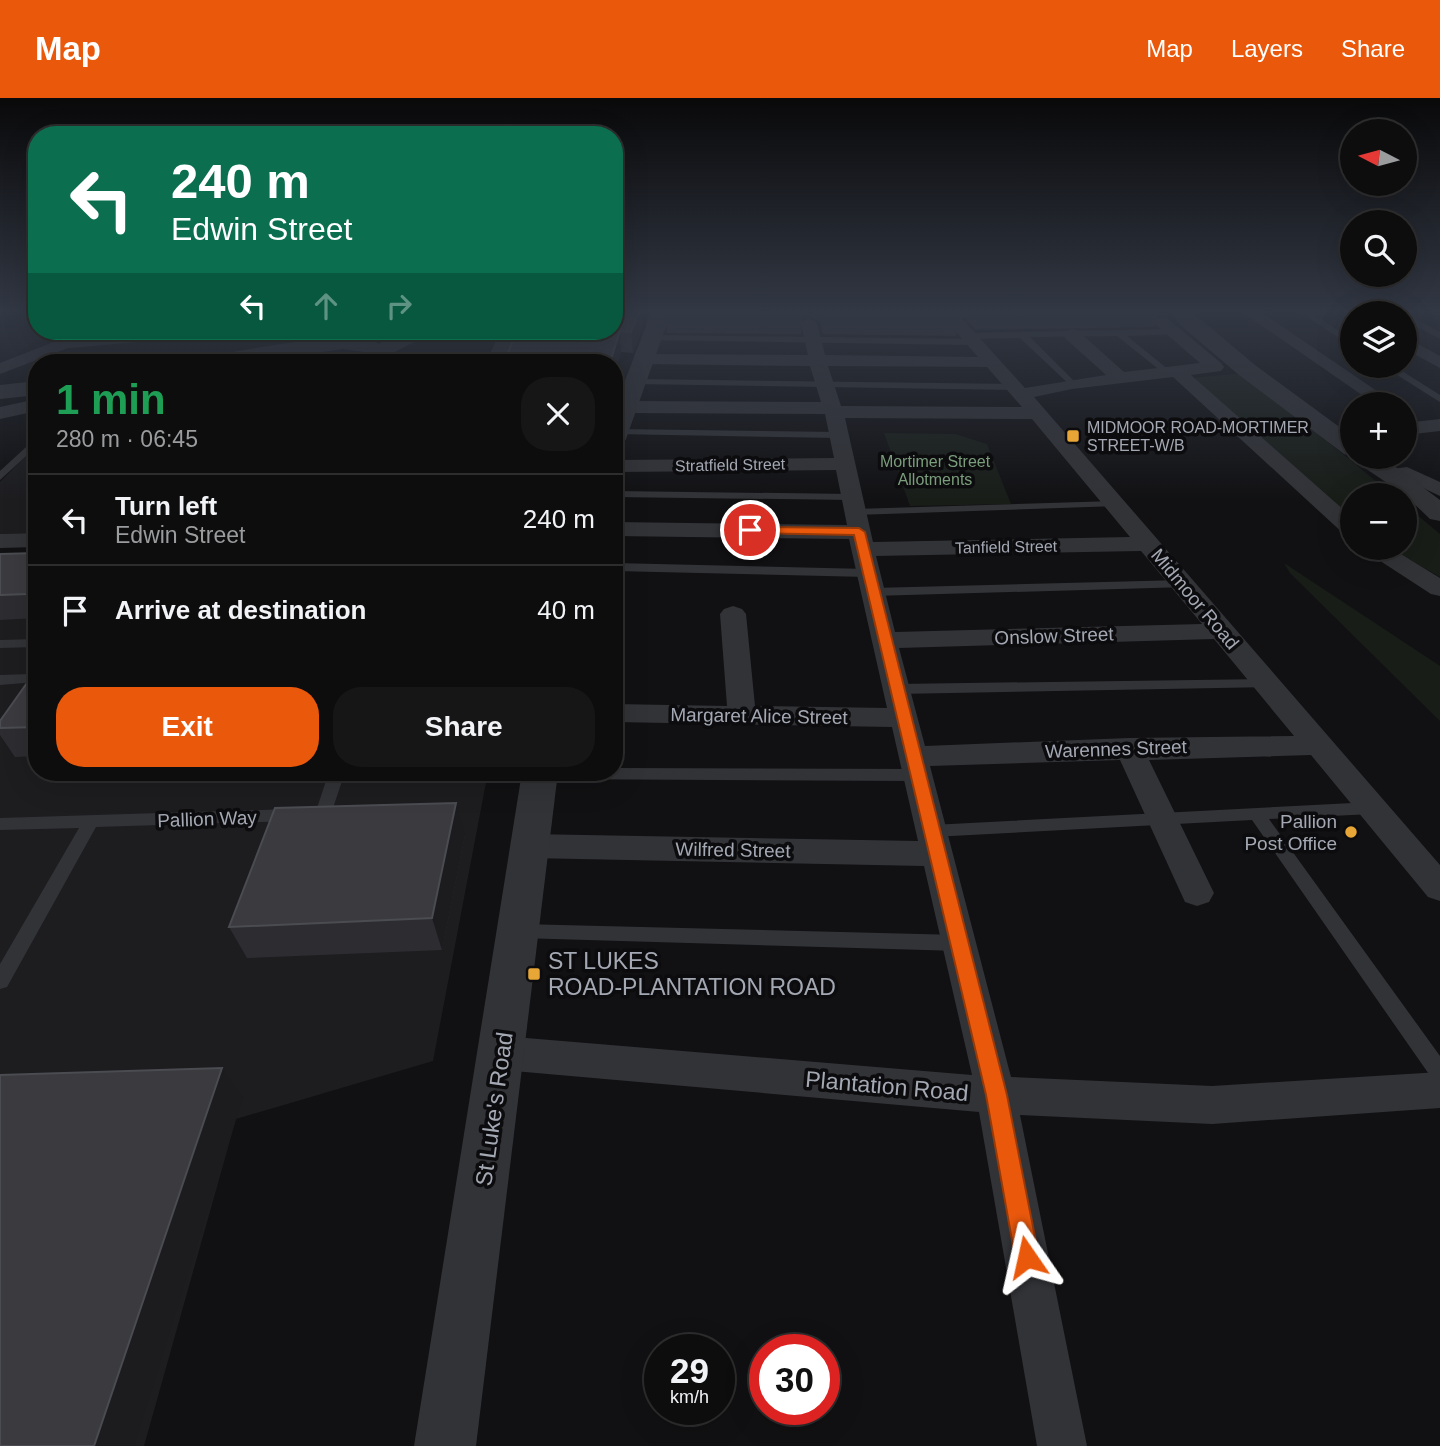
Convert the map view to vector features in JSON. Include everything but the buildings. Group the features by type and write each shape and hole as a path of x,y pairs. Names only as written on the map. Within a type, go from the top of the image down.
{"street":[{"path":"623,408 633,375"},
{"path":"784,375 826,390 1037,413"},
{"path":"623,411 826,390 915,375"},
{"name":"Midmoor Road","path":"1003,375 1440,888"},
{"path":"1117,375 1120,378"},
{"path":"1018,390 1146,375"},
{"path":"1174,375 1340,519"},
{"path":"1254,375 1340,433"},
{"path":"1344,375 1369,392"},
{"path":"826,390 996,1095 1062,1446"},
{"name":"Stratfield Street","path":"623,463 826,390"},
{"path":"2,408 28,393"},
{"path":"2,408 28,406"},
{"path":"1384,469 1440,513"},
{"path":"1392,474 1407,473 1440,490"},
{"name":"Tanfield Street","path":"623,530 862,543 1148,544"},
{"path":"0,541 28,540"},
{"path":"1395,560 1440,589"},
{"path":"733,614 741,716"},
{"name":"Onslow Street","path":"885,640 1222,631"},
{"name":"Margaret Alice Street","path":"623,713 741,716 900,704"},
{"name":"Warennes Street","path":"916,766 1129,748 1319,745"},
{"path":"1129,748 1197,893"},
{"name":"St Luke's Road","path":"445,1446 520,931 539,781"},
{"name":"Wilfred Street","path":"529,846 934,843"},
{"name":"Plantation Road","path":"502,1053 996,1095 1212,1105 1440,1090"}],"lane":[{"path":"623,411 826,390 869,375"},
{"path":"1063,375 1072,384"},
{"path":"1407,378 1440,399"},
{"path":"623,411 826,390 1018,390"},
{"path":"0,477 28,449"},
{"path":"623,496 862,543 1182,583"},
{"path":"623,566 862,543 1115,505"},
{"path":"0,644 28,643"},
{"path":"0,680 28,680"},
{"path":"900,704 1267,684"},
{"path":"623,771 916,766"},
{"name":"Pallion Way","path":"0,824 330,814 336,781"},
{"path":"934,843 1162,819 1372,808"},
{"path":"1256,814 1440,1073"},
{"path":"0,981 90,823"},
{"path":"520,931 959,943"}],"shaded area":[{"path":"28,454 28,533 0,534 0,482"},
{"path":"28,555 28,781 486,781 433,1061 236,1119 144,1446 0,1446 0,556"}],"green space":[{"path":"1245,375 1340,452 1340,469 1361,469 1378,483 1340,483 1340,508 1191,378"},
{"name":"Mortimer Street Allotments","path":"884,433 955,434 987,444 1011,504 910,506"},
{"path":"1417,515 1440,534 1440,577 1410,560 1417,560"},
{"path":"1284,563 1440,666 1440,721 1290,573"}],"place":[{"name":"MIDMOOR ROAD-MORTIMER STREET-W/B","path":"1073,436"},
{"name":"Pallion Post Office","path":"1351,832"},
{"name":"ST LUKES ROAD-PLANTATION ROAD","path":"534,974"}],"route":[{"path":"750,530 859,532 996,1095 1027,1257"}]}
